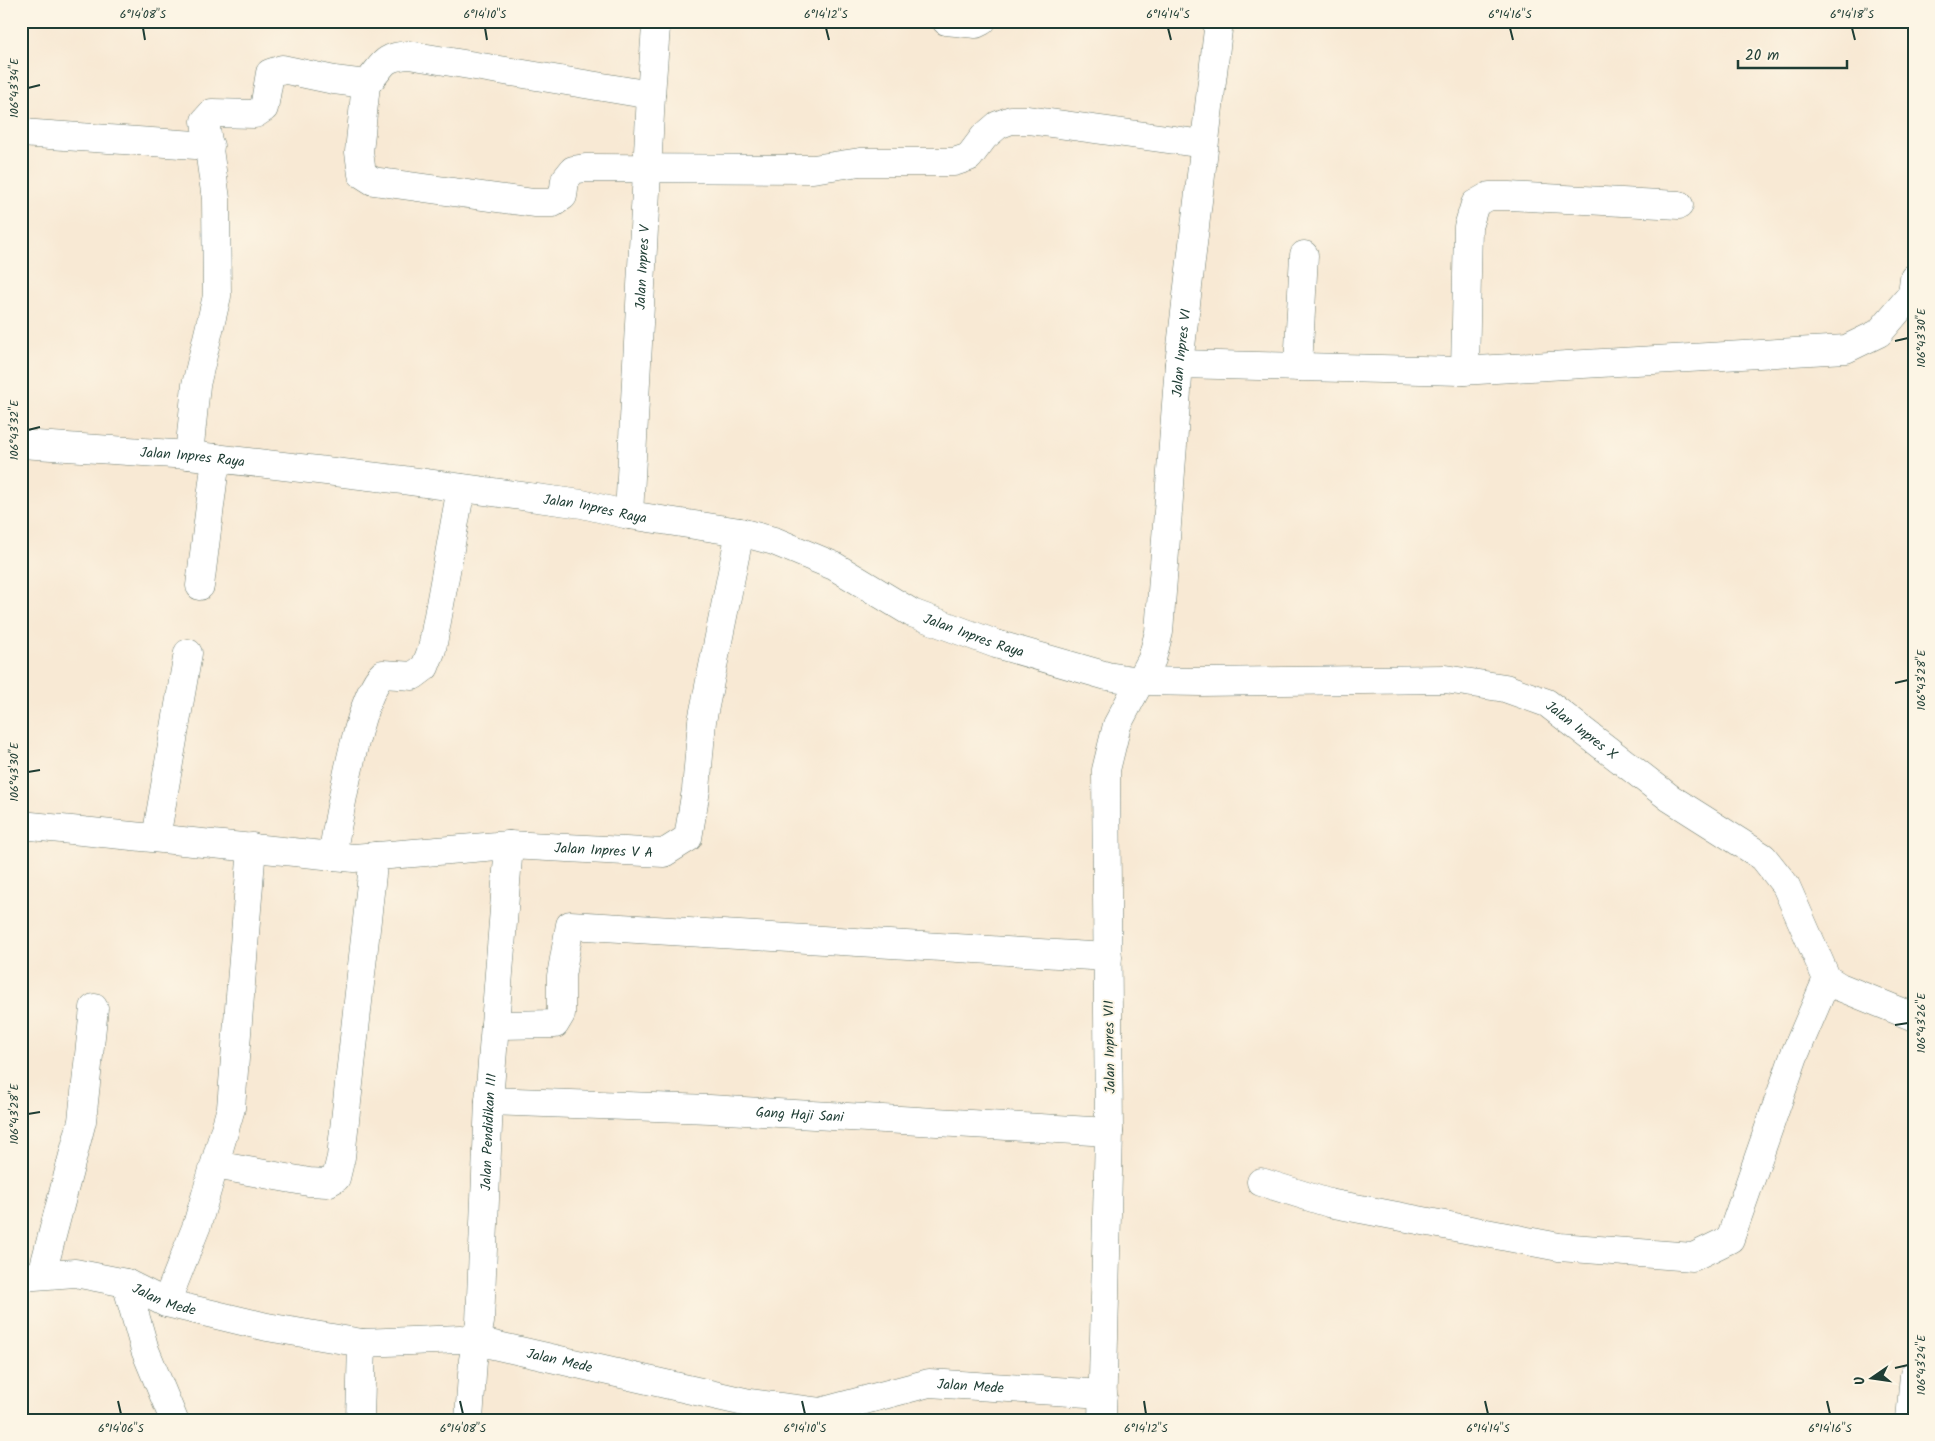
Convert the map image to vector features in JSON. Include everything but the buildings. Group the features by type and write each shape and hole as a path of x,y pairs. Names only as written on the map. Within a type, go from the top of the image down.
{"street":[{"name":"Jalan Inpres V","path":"630,514 649,169 651,95 656,27 659,21"},
{"path":"946,21 976,24 982,21"},
{"name":"Jalan Inpres VI","path":"1139,681 1152,659 1159,632 1179,364 1219,21"},
{"path":"651,95 409,55 394,56 381,64 366,84 359,152 362,174 373,182 534,203 553,203 563,196 565,180 573,170 585,168 781,167 813,169 860,162 954,162 969,157 984,137 998,125 1011,120 1028,120 1204,144"},
{"path":"189,455 196,385 217,296 216,199 205,121 212,113 255,114 264,108 270,73 282,70 366,84"},
{"path":"21,134 210,146"},
{"path":"1465,371 1468,227 1475,204 1489,196 1508,196 1679,205"},
{"path":"1298,367 1304,255"},
{"path":"1179,364 1465,371 1846,349 1879,332 1913,289"},
{"name":"Jalan Inpres Raya","path":"21,444 216,458 582,504 740,532 774,542 834,566 912,612 996,644 1079,669 1139,681"},
{"path":"200,586 216,458"},
{"path":"215,1164 309,1182 327,1184 336,1178 341,1157 353,857 343,797 365,706 371,689 383,674 413,676 425,667 432,650 461,488"},
{"name":"Jalan Inpres V A","path":"21,825 353,857 509,845 664,852 688,838 696,790 702,721 740,532"},
{"path":"156,838 188,654"},
{"name":"Jalan Inpres X","path":"1139,681 1445,679 1504,688 1547,703 1670,798 1763,857 1786,886 1827,979"},
{"name":"Jalan Inpres VII","path":"1103,1407 1109,1132 1106,770 1117,724 1139,681"},
{"name":"Jalan Pendidikan III","path":"469,1420 476,1341 480,1322 489,1100 509,845"},
{"path":"166,1303 197,1225 231,1108 252,847"},
{"path":"495,1025 555,1024 561,1014 561,976 570,926 1108,957"},
{"path":"1261,1182 1329,1203 1558,1246 1693,1257 1730,1239 1794,1056 1827,979 1840,987 1914,1017"},
{"path":"32,1276 82,1121 94,1008"},
{"name":"Gang Haji Sani","path":"489,1100 710,1109 1109,1132"},
{"name":"Jalan Mede","path":"32,1276 75,1273 126,1283 166,1303 267,1327 362,1343 460,1339 476,1341 740,1402 820,1412 929,1383 1103,1407"},
{"path":"126,1283 145,1350 174,1420"},
{"path":"360,1420 362,1343"},
{"path":"1910,1420 1914,1375"}]}
